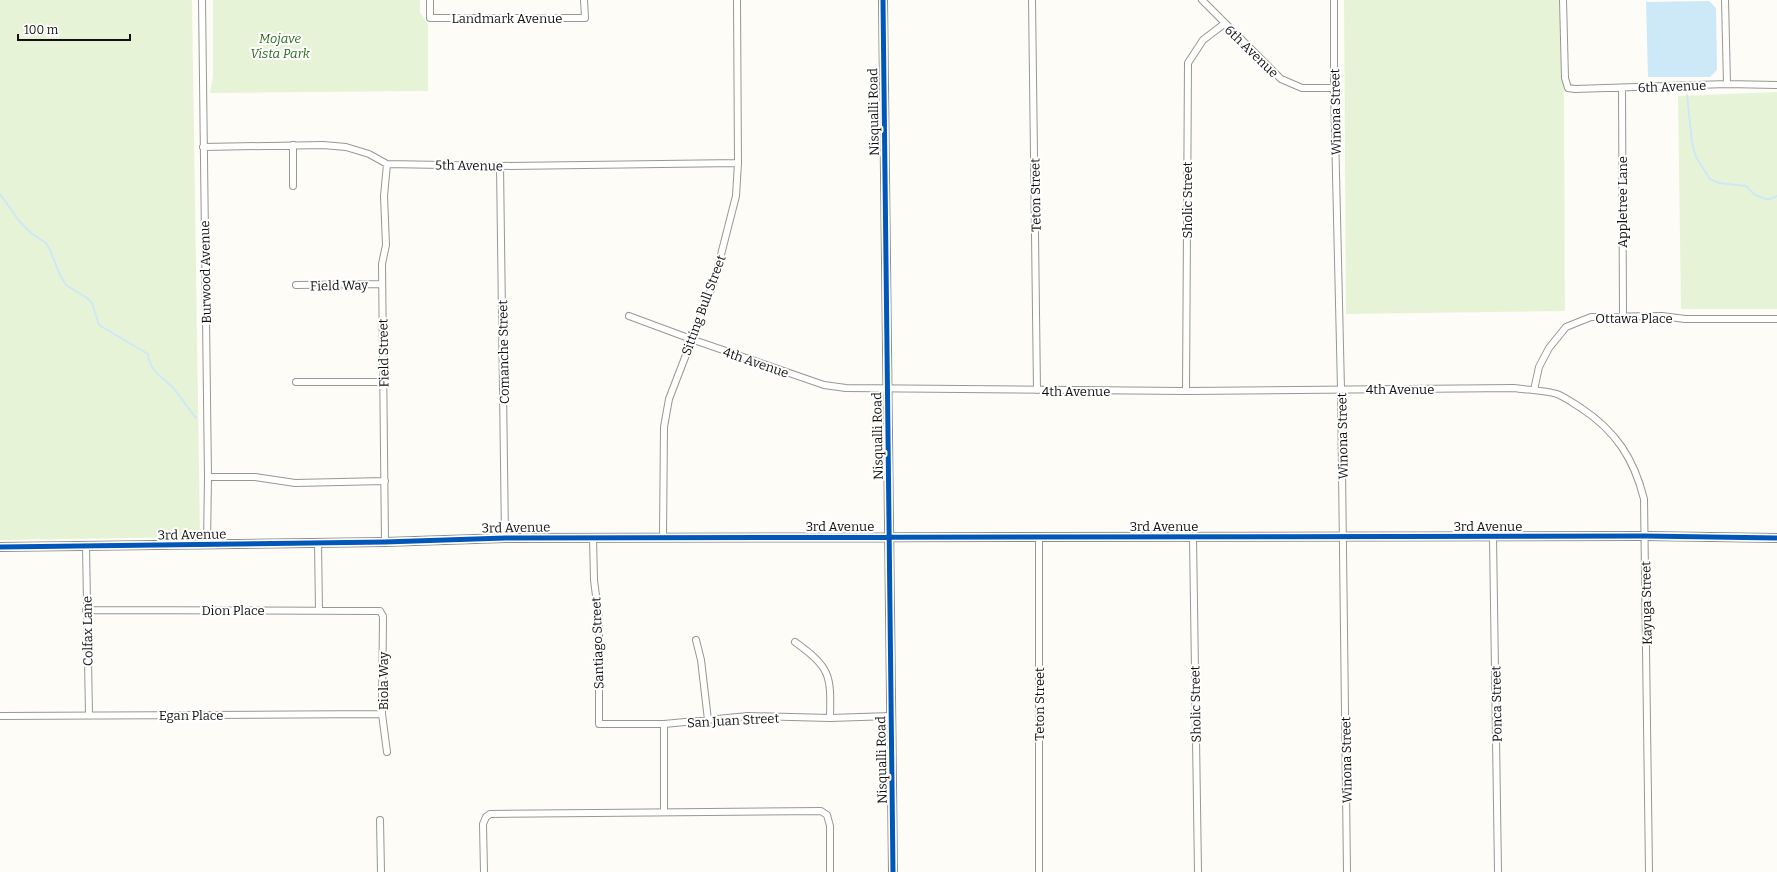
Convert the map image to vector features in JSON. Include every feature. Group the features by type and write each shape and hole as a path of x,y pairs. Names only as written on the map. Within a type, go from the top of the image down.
{"street":[{"name":"Burwood Avenue","path":"202,0 208,477 207,544"},
{"name":"Landmark Avenue","path":"430,0 430,18 584,18 584,0"},
{"name":"Sitting Bull Street","path":"664,537 664,427 670,399 691,339 714,282 726,241 736,196 738,164 737,0"},
{"name":"Nisqualli Road","path":"883,0 893,872"},
{"name":"Teton Street","path":"1032,0 1037,390"},
{"name":"6th Avenue","path":"1202,0 1224,24 1281,79 1302,88 1334,88"},
{"name":"Winona Street","path":"1334,0 1334,88 1341,389 1347,872"},
{"name":"6th Avenue","path":"1563,0 1565,78 1568,88 1622,88 1726,84 1777,85"},
{"path":"1725,0 1726,84"},
{"name":"Sholic Street","path":"1186,391 1188,63 1203,40 1224,24"},
{"name":"Appletree Lane","path":"1622,88 1623,316"},
{"name":"5th Avenue","path":"203,147 293,145 346,147 369,154 387,164 500,166 738,164"},
{"path":"293,145 293,186"},
{"name":"Field Street","path":"385,542 382,264 386,245 384,196 387,164"},
{"name":"Comanche Street","path":"500,166 505,538"},
{"name":"Field Way","path":"296,285 382,284"},
{"name":"4th Avenue","path":"629,316 824,385 846,388 1186,391 1514,388 1534,390"},
{"name":"Ottawa Place","path":"1534,390 1539,367 1549,348 1566,327 1591,317 1623,316 1777,319"},
{"path":"296,382 384,382"},
{"name":"Kayuga Street","path":"1534,390 1556,394 1593,416 1614,435 1629,458 1641,486 1644,499 1645,536 1649,872"},
{"path":"208,477 255,477 295,483 385,481"},
{"name":"3rd Avenue","path":"0,547 385,542 505,538 664,537 1645,536 1777,538"},
{"name":"Teton Street","path":"1039,537 1039,872"},
{"name":"Sholic Street","path":"1193,537 1198,872"},
{"name":"Ponca Street","path":"1493,537 1498,872"},
{"name":"Santiago Street","path":"593,538 594,580 599,619 600,724"},
{"path":"318,542 319,610"},
{"name":"Colfax Lane","path":"86,546 89,715"},
{"name":"Dion Place","path":"86,610 380,611"},
{"name":"Biola Way","path":"380,611 383,616 382,714 387,752"},
{"path":"696,640 701,660 708,720"},
{"path":"795,642 812,655 825,668 831,688 830,718"},
{"name":"Egan Place","path":"0,716 382,714"},
{"name":"San Juan Street","path":"600,724 664,724 748,716 830,718 891,716"},
{"path":"664,724 664,812"},
{"path":"484,872 483,824 486,817 490,814 821,811 827,815 830,826 830,872"},
{"path":"380,820 381,872"}],"green space":[{"path":"0,0 192,0 200,537 0,540"},
{"name":"Mojave Vista Park","path":"213,0 420,0 420,12 428,25 428,91 210,93 213,77"},
{"path":"1344,0 1559,0 1564,97 1565,311 1346,314"},
{"path":"1777,92 1777,309 1681,309 1678,96"}],"water":[{"path":"1709,1 1716,8 1717,70 1710,77 1648,77 1646,2"}],"waterway":[{"path":"1687,95 1692,143 1696,157 1710,179 1719,183 1746,186 1755,195 1766,199 1777,196"},
{"path":"0,194 20,222 31,233 46,243 66,285 87,298 92,303 99,325 148,354 154,370 173,388 196,418"}],"cycle path":[{"path":"883,0 893,872"},
{"path":"0,547 385,542 505,538 1645,536 1777,538"}]}
